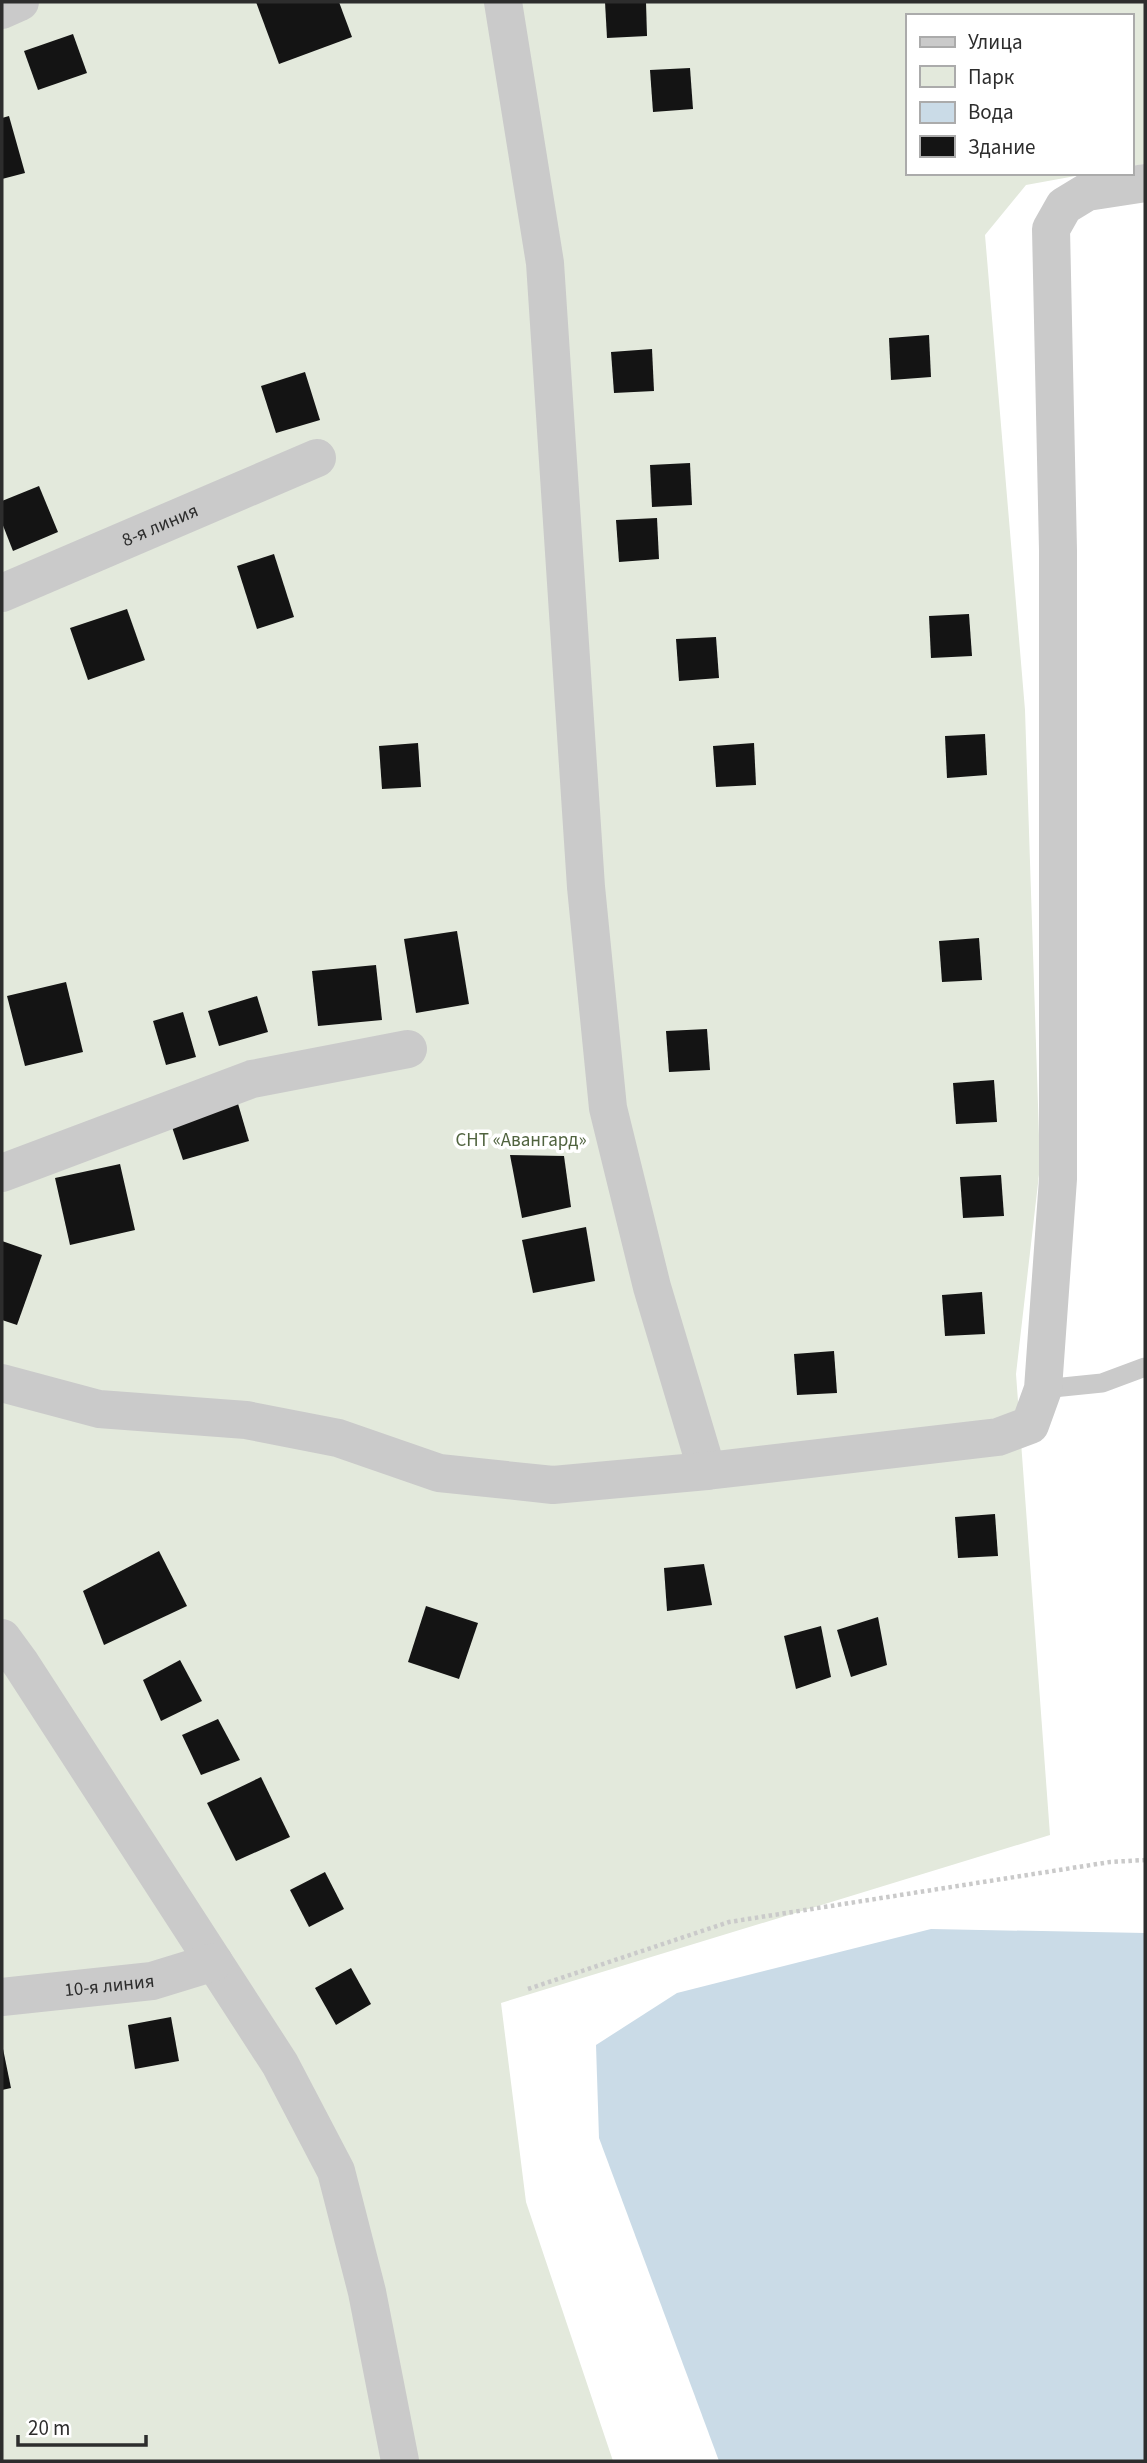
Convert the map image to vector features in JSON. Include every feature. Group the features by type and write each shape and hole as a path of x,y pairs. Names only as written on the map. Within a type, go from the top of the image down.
{"street":[{"path":"2,10 20,2"},
{"path":"503,2 545,263 586,887 607,1108 652,1287 707,1471"},
{"path":"2,1383 99,1409 246,1420 338,1438 439,1473 553,1485 707,1471 998,1437 1030,1425 1043,1390 1058,1179 1058,550 1051,229 1064,206 1087,192 1145,183"},
{"name":"8-я линия","path":"2,593 317,458"},
{"path":"2,1173 252,1079 408,1049"},
{"path":"2,1638 280,2064 336,2171 367,2292 400,2461"},
{"name":"10-я линия","path":"2,1997 152,1981 214,1962"}],"lane":[{"path":"1043,1390 1102,1383 1145,1367"}],"path":[{"path":"528,1989 729,1922 1110,1862 1145,1860"}],"green space":[{"name":"СНТ «Авангард»","path":"2,2 1145,2 1145,164 1133,166 1133,14 906,14 906,175 1081,175 1026,185 985,235 1025,710 1040,1166 1016,1374 1050,1835 501,2003 526,2202 613,2461 2,2461"}],"water":[{"path":"931,1929 1145,1933 1145,2461 719,2461 599,2138 596,2045 677,1993"}],"building":[{"path":"256,2 339,2 352,37 279,64"},
{"path":"605,2 646,2 647,36 607,38"},
{"path":"73,34 87,73 38,90 24,51"},
{"path":"690,68 693,109 653,112 650,70"},
{"path":"9,116 25,173 2,179 2,118"},
{"path":"929,335 931,377 891,380 889,338"},
{"path":"652,349 654,391 614,393 611,352"},
{"path":"305,372 320,420 276,433 261,386"},
{"path":"690,463 692,505 652,507 650,465"},
{"path":"39,486 58,532 13,551 2,523 2,501"},
{"path":"657,518 659,559 619,562 616,520"},
{"path":"274,554 294,617 257,629 237,566"},
{"path":"127,609 145,660 88,680 70,628"},
{"path":"969,614 972,656 931,658 929,616"},
{"path":"716,637 719,678 679,681 676,639"},
{"path":"985,734 987,775 947,778 945,736"},
{"path":"418,743 421,787 382,789 379,746"},
{"path":"754,743 756,785 716,787 713,746"},
{"path":"457,931 469,1004 416,1013 404,939"},
{"path":"979,938 982,980 942,982 939,941"},
{"path":"376,965 382,1020 318,1026 312,971"},
{"path":"66,982 83,1052 25,1066 7,996"},
{"path":"257,996 268,1032 219,1046 208,1011"},
{"path":"183,1012 196,1057 166,1065 153,1021"},
{"path":"707,1029 710,1070 669,1072 666,1031"},
{"path":"994,1080 997,1122 956,1124 953,1083"},
{"path":"236,1097 249,1141 183,1160 169,1118"},
{"path":"510,1155 564,1156 571,1207 522,1218"},
{"path":"120,1164 135,1230 70,1245 55,1178"},
{"path":"1001,1175 1004,1216 963,1218 960,1177"},
{"path":"586,1227 595,1281 533,1293 522,1240"},
{"path":"2,1241 42,1255 17,1325 2,1320"},
{"path":"982,1292 985,1334 945,1336 942,1295"},
{"path":"834,1351 837,1393 797,1395 794,1354"},
{"path":"995,1514 998,1556 958,1558 955,1517"},
{"path":"159,1551 187,1606 104,1645 83,1591"},
{"path":"704,1564 712,1605 667,1611 664,1568"},
{"path":"426,1606 478,1623 459,1679 408,1662"},
{"path":"878,1617 887,1665 851,1677 837,1630"},
{"path":"821,1626 831,1677 796,1689 784,1636"},
{"path":"180,1660 202,1701 161,1721 143,1680"},
{"path":"218,1719 240,1760 201,1775 182,1735"},
{"path":"261,1777 290,1837 236,1861 207,1803"},
{"path":"325,1872 344,1909 309,1927 290,1890"},
{"path":"351,1968 371,2004 336,2025 315,1988"},
{"path":"171,2017 179,2061 135,2069 128,2025"},
{"path":"2,2044 11,2088 2,2090"}]}
